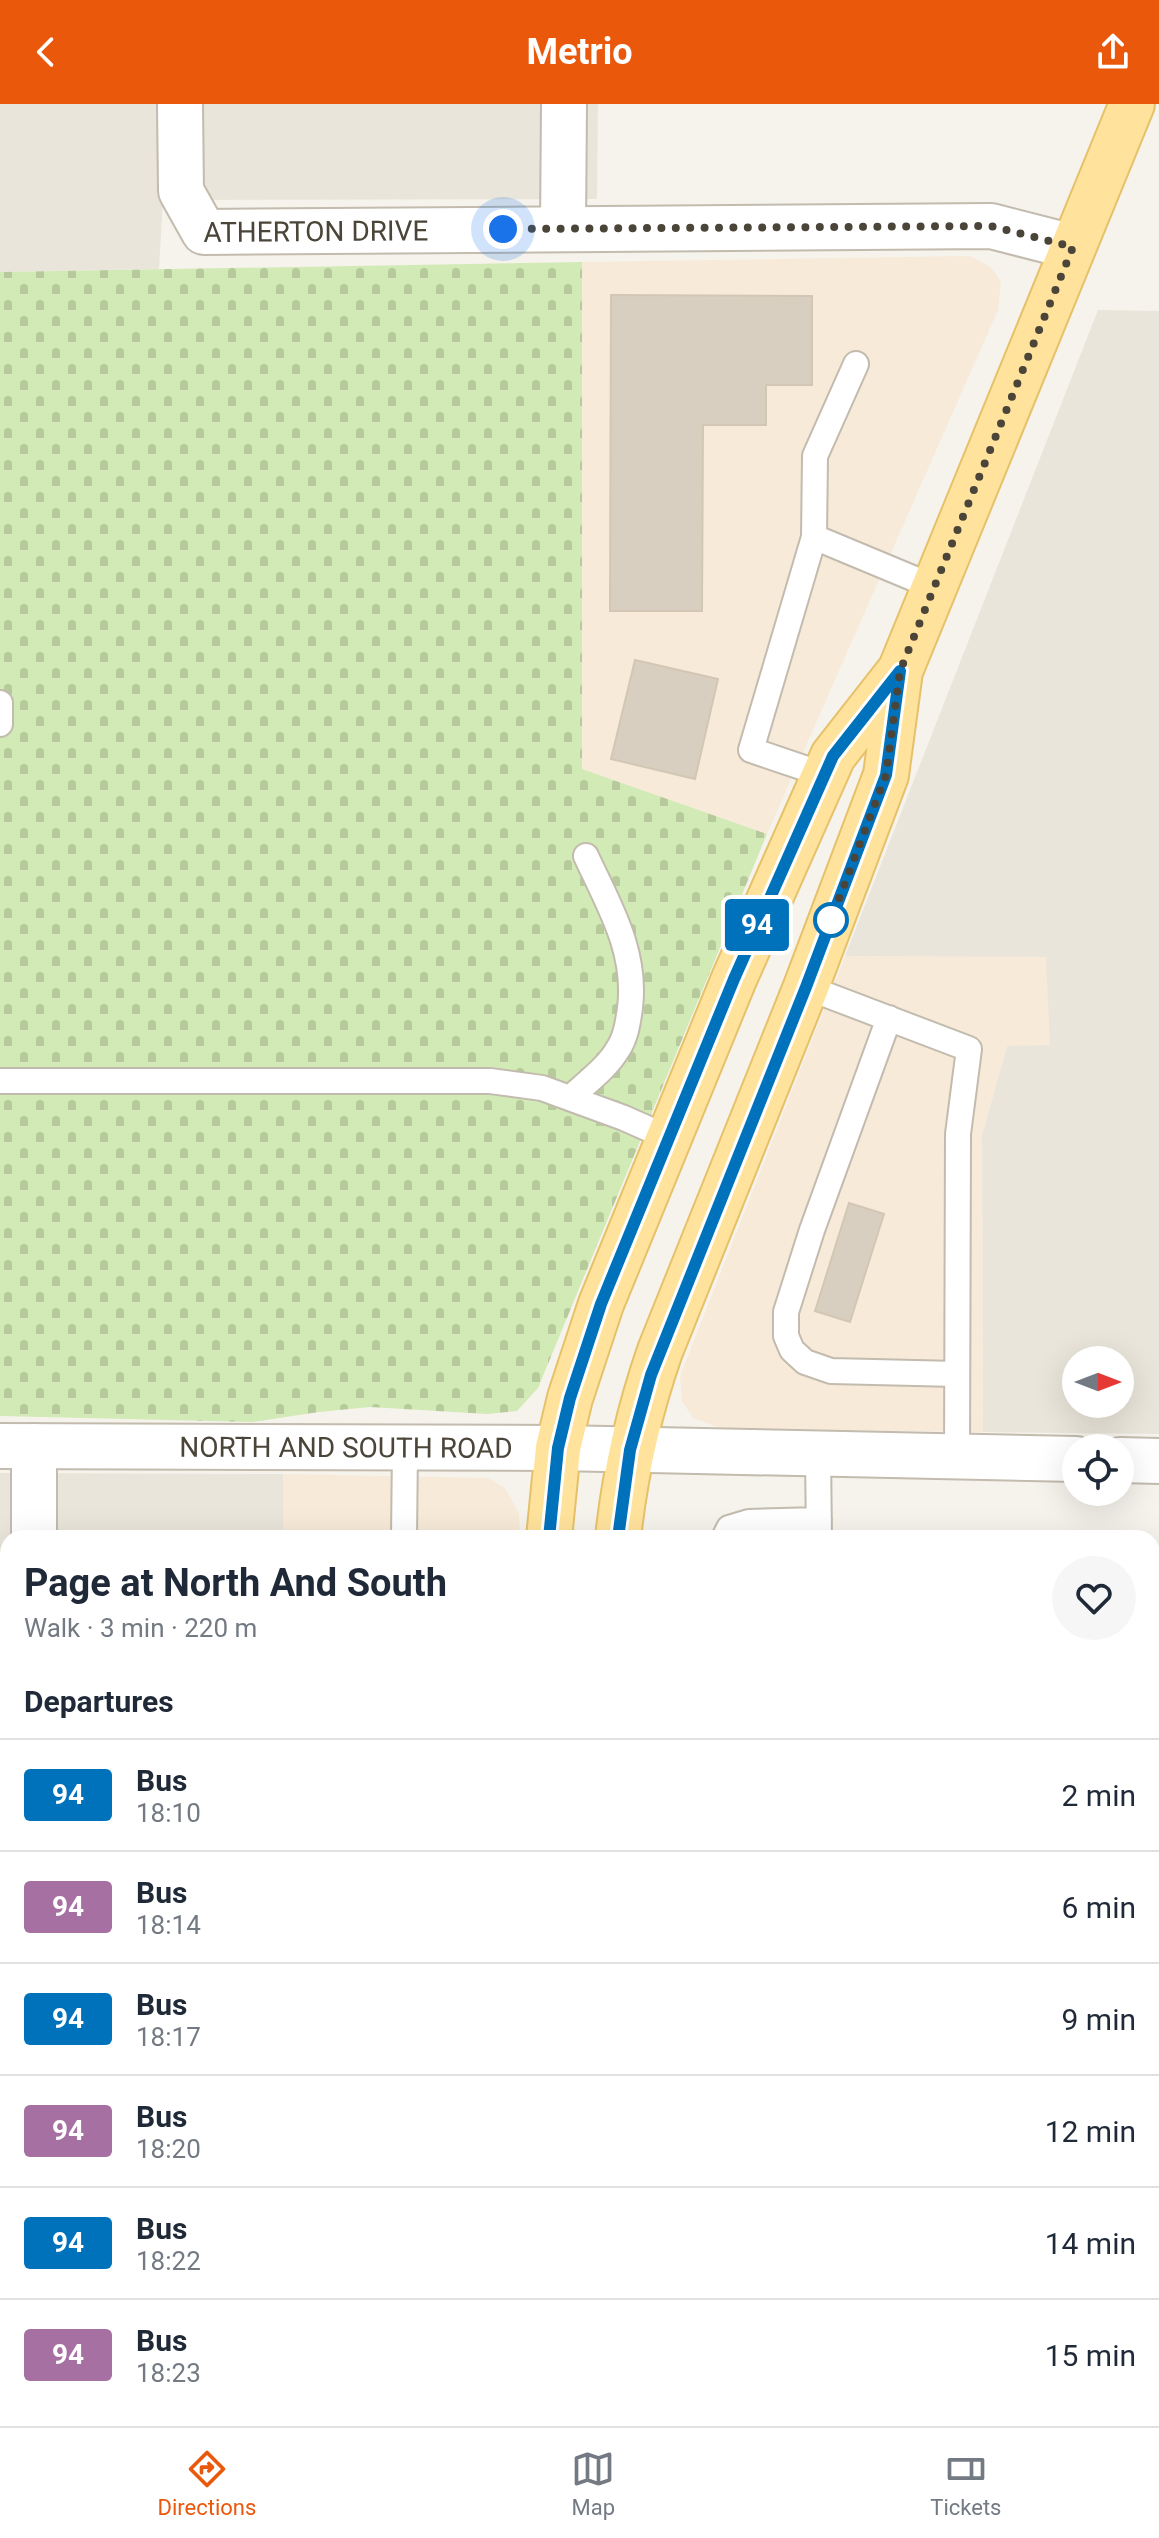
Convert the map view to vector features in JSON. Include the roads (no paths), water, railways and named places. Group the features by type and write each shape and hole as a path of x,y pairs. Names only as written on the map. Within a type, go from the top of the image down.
{"main road":[{"path":"619,1530 630,1450 643,1399 886,775 900,671 1132,104"},
{"path":"550,1530 558,1448 570,1398 601,1304 740,965 833,756 900,671"}],"street":[{"name":"ATHERTON DRIVE","path":"180,104 181,191 204,232 991,226 1073,247"},
{"path":"563,228 564,104"},
{"path":"17,1446 33,1530"},
{"name":"NORTH AND SOUTH ROAD","path":"17,1446 558,1448 1062,1459"},
{"path":"1134,1460 1159,1461"}],"lane":[{"path":"825,775 751,750 814,537 815,456 856,364"},
{"path":"814,537 934,587"},
{"path":"0,703 0,724"},
{"path":"570,1098 619,1049 628,1025 632,993 631,962 621,932 586,856"},
{"path":"806,987 969,1049 958,1134 957,1457"},
{"path":"889,1018 803,1257 786,1312 786,1336 792,1350 805,1362 831,1371 957,1374"},
{"path":"0,1081 490,1081 542,1088 669,1138"},
{"path":"404,1530 405,1448"},
{"path":"728,1530 749,1522 819,1529 818,1454"}]}
